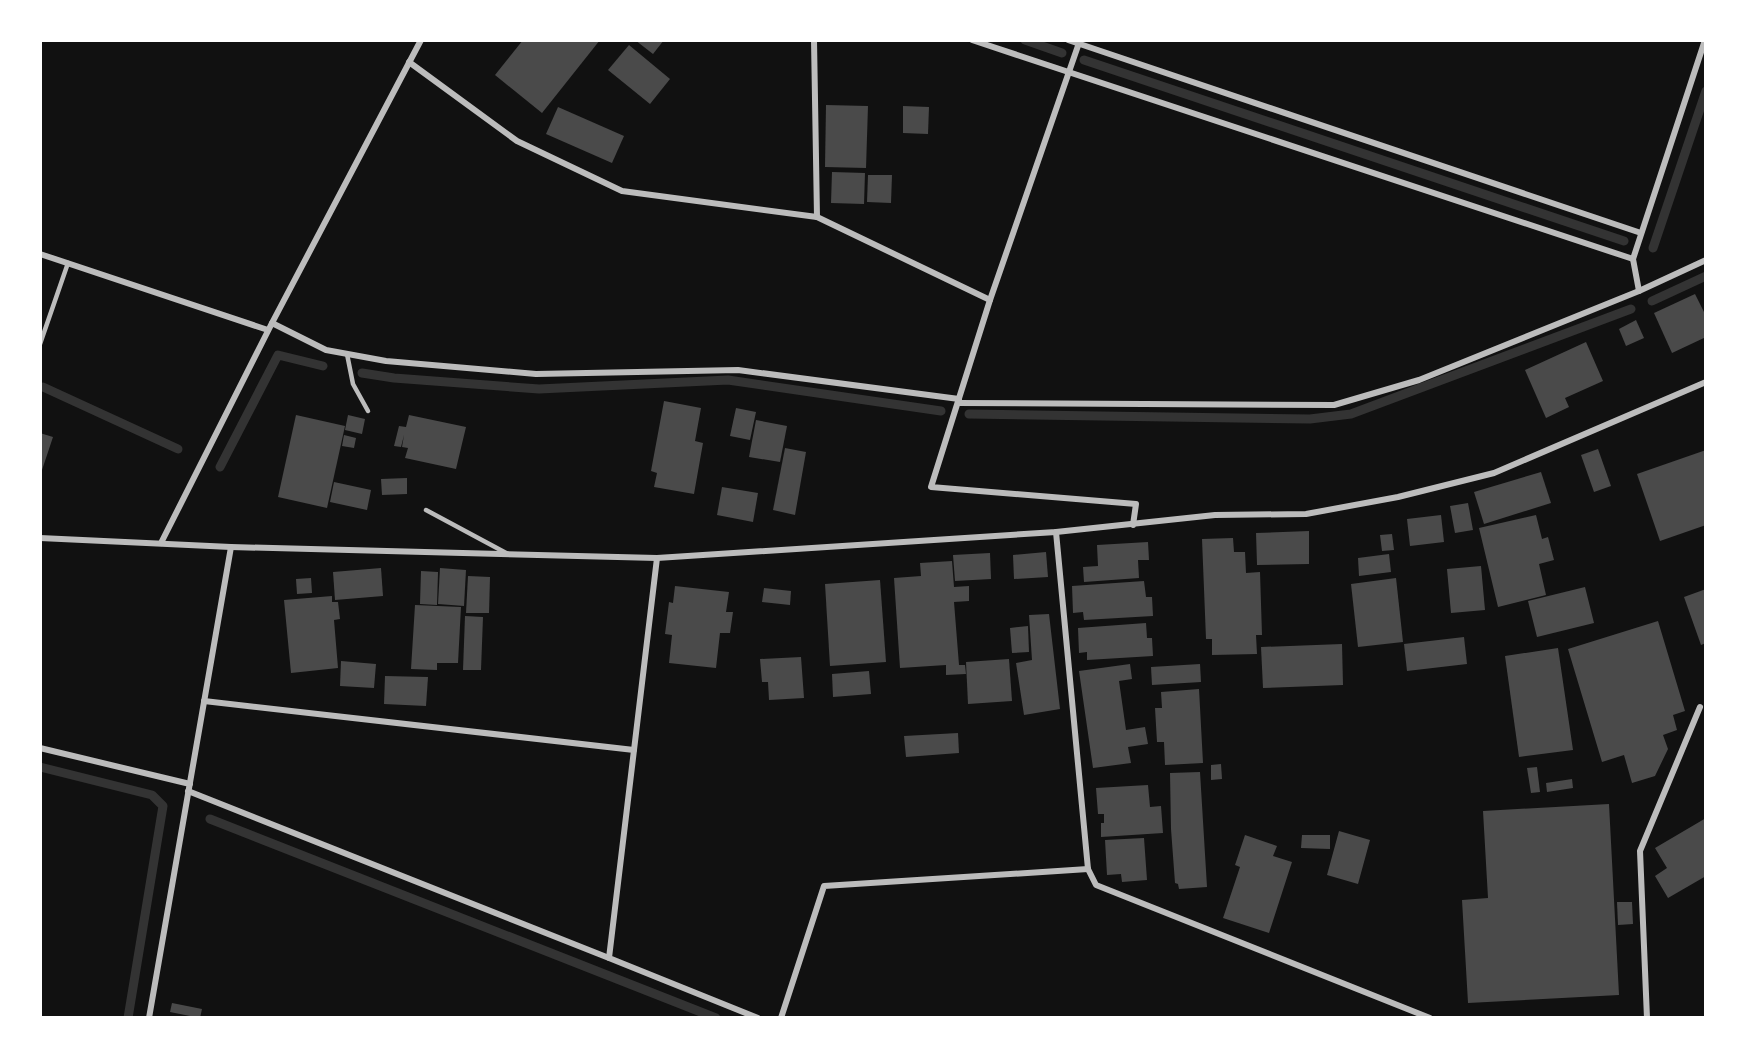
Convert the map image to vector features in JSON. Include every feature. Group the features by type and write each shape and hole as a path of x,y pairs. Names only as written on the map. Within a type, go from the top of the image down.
{"street":[{"path":"160,543 268,330 421,40"},
{"path":"814,40 817,217"},
{"path":"972,40 1633,259"},
{"path":"1068,40 1641,233"},
{"path":"1639,291 1633,259 1705,40"},
{"path":"1079,42 990,300 931,487 1136,504 1133,525"},
{"path":"409,62 517,141 622,191 817,217 990,300"},
{"path":"40,254 268,330"},
{"path":"272,323 326,350 386,361 536,374 738,370 958,401 1334,405 1419,380 1639,291 1706,260"},
{"path":"40,538 231,547 657,558 1056,532 1215,515 1306,514 1398,497 1494,473 1706,382"},
{"path":"1056,532 1088,869 1095,885 1430,1017"},
{"path":"149,1017 231,547"},
{"path":"609,958 657,558"},
{"path":"204,701 634,750"},
{"path":"1647,1017 1640,851 1700,707"},
{"path":"40,748 189,788 758,1017"},
{"path":"781,1017 824,886 1088,869"}],"lane":[{"path":"40,344 68,263"},
{"path":"347,354 353,384 368,411"},
{"path":"426,510 509,554"}],"building":[{"path":"523,40 600,40 542,113 495,75"},
{"path":"635,40 664,40 653,54"},
{"path":"629,45 670,79 650,104 608,70"},
{"path":"826,105 868,106 866,168 825,167"},
{"path":"903,106 929,107 928,134 903,133"},
{"path":"558,107 624,136 612,163 546,134"},
{"path":"832,172 865,173 864,204 831,203"},
{"path":"868,175 892,175 891,203 867,202"},
{"path":"1695,294 1706,316 1706,337 1672,353 1654,313"},
{"path":"1636,320 1644,338 1626,346 1619,329"},
{"path":"1586,342 1603,381 1565,398 1569,407 1546,418 1525,370"},
{"path":"664,401 701,408 695,441 703,443 694,494 654,487 657,473 651,471"},
{"path":"736,408 756,412 750,440 730,436"},
{"path":"296,415 345,426 327,508 278,497"},
{"path":"348,415 365,419 362,434 345,430"},
{"path":"409,415 466,427 456,469 405,458 408,448 402,447 404,435 401,447 394,446 399,426 406,427"},
{"path":"756,420 787,426 780,462 749,457"},
{"path":"40,433 53,437 41,473 40,473"},
{"path":"344,435 356,438 354,448 342,446"},
{"path":"785,448 806,452 795,515 773,510"},
{"path":"1598,449 1611,486 1594,492 1581,455"},
{"path":"1706,450 1706,525 1660,541 1637,474"},
{"path":"1541,472 1551,503 1484,524 1474,492"},
{"path":"407,478 407,494 382,495 381,479"},
{"path":"334,482 371,490 367,510 330,502"},
{"path":"722,487 758,493 753,522 717,515"},
{"path":"1468,503 1473,530 1455,533 1450,506"},
{"path":"1441,515 1444,542 1410,546 1407,519"},
{"path":"1536,515 1542,539 1548,537 1554,560 1539,564 1546,595 1498,607 1479,528"},
{"path":"1309,531 1309,564 1257,565 1256,533"},
{"path":"1392,534 1394,550 1382,551 1380,535"},
{"path":"1233,538 1234,552 1245,552 1246,573 1260,572 1262,635 1256,635 1257,654 1212,655 1212,639 1206,639 1202,539"},
{"path":"1148,542 1149,560 1138,560 1139,578 1084,582 1083,567 1098,566 1097,545"},
{"path":"1046,552 1048,577 1014,579 1013,555"},
{"path":"990,553 991,579 955,581 953,555"},
{"path":"1389,554 1391,572 1359,576 1358,558"},
{"path":"952,561 954,587 969,586 969,601 954,602 959,665 965,665 966,674 946,675 946,665 900,668 894,578 921,576 920,563"},
{"path":"1481,566 1485,610 1451,613 1447,569"},
{"path":"381,568 383,596 335,600 333,572"},
{"path":"440,568 466,570 464,606 438,604"},
{"path":"421,571 438,572 437,605 420,604"},
{"path":"468,576 490,577 489,613 466,613"},
{"path":"311,578 312,593 297,594 296,579"},
{"path":"1396,578 1403,642 1358,647 1351,584"},
{"path":"880,580 886,662 830,666 825,584"},
{"path":"1144,581 1146,597 1152,597 1153,616 1084,620 1083,612 1073,613 1072,586"},
{"path":"675,586 729,592 726,612 733,612 730,633 720,633 716,668 669,663 672,635 665,634 669,602 673,603"},
{"path":"1585,587 1594,623 1537,637 1528,601"},
{"path":"764,588 791,591 790,605 762,602"},
{"path":"1706,589 1706,643 1701,645 1684,597"},
{"path":"332,596 332,602 338,602 340,619 334,620 338,668 291,673 284,600"},
{"path":"415,605 461,607 458,663 437,663 437,670 411,669"},
{"path":"1049,614 1060,709 1024,715 1016,663 1032,660 1029,615"},
{"path":"465,616 483,617 481,670 463,670"},
{"path":"1658,621 1685,711 1673,715 1677,730 1663,735 1668,749 1655,776 1632,783 1624,755 1602,762 1568,649"},
{"path":"1146,623 1147,638 1152,638 1153,656 1087,660 1087,652 1079,653 1078,628"},
{"path":"1028,626 1029,652 1012,653 1010,628"},
{"path":"1464,637 1467,664 1407,671 1404,644"},
{"path":"1342,644 1343,685 1263,688 1261,647"},
{"path":"1558,648 1573,750 1519,757 1505,656"},
{"path":"801,657 804,698 769,700 768,682 762,682 760,659"},
{"path":"1009,659 1012,701 968,704 966,662"},
{"path":"341,661 376,664 374,688 340,686"},
{"path":"1130,664 1132,679 1119,681 1126,730 1145,727 1148,744 1128,747 1131,763 1093,768 1079,671"},
{"path":"1200,664 1201,682 1152,685 1151,667"},
{"path":"869,671 871,694 833,697 832,674"},
{"path":"385,676 428,677 426,706 384,704"},
{"path":"1199,689 1203,763 1165,765 1164,742 1157,742 1155,708 1162,708 1161,692"},
{"path":"958,733 959,753 906,757 904,736"},
{"path":"1221,764 1222,779 1211,780 1211,765"},
{"path":"1537,767 1540,792 1531,793 1527,768"},
{"path":"1200,772 1207,887 1179,889 1178,884 1175,883 1170,773"},
{"path":"1572,779 1573,788 1547,792 1546,783"},
{"path":"1148,785 1150,807 1161,806 1163,833 1101,837 1101,823 1104,823 1104,814 1098,814 1096,788"},
{"path":"1609,804 1619,995 1468,1003 1462,900 1488,898 1483,811"},
{"path":"1706,818 1706,876 1668,898 1655,876 1667,868 1655,848"},
{"path":"1339,831 1370,840 1358,884 1327,875"},
{"path":"1245,835 1277,846 1273,856 1292,862 1269,933 1223,918 1240,867 1235,865"},
{"path":"1302,835 1330,835 1330,849 1301,848"},
{"path":"1144,838 1147,880 1122,882 1121,874 1107,875 1105,840"},
{"path":"1617,902 1632,902 1633,924 1618,925"},
{"path":"172,1003 202,1009 200,1018 170,1012"}],"waterway":[{"path":"1025,40 1062,53"},
{"path":"1084,60 1624,241"},
{"path":"1653,248 1706,91"},
{"path":"1652,301 1706,276"},
{"path":"969,414 1310,419 1351,414 1631,309"},
{"path":"220,467 278,355 323,366"},
{"path":"362,373 394,378 539,389 728,380 941,411"},
{"path":"43,387 178,449"},
{"path":"40,767 152,795 163,806 128,1018"},
{"path":"210,819 716,1018"}]}
